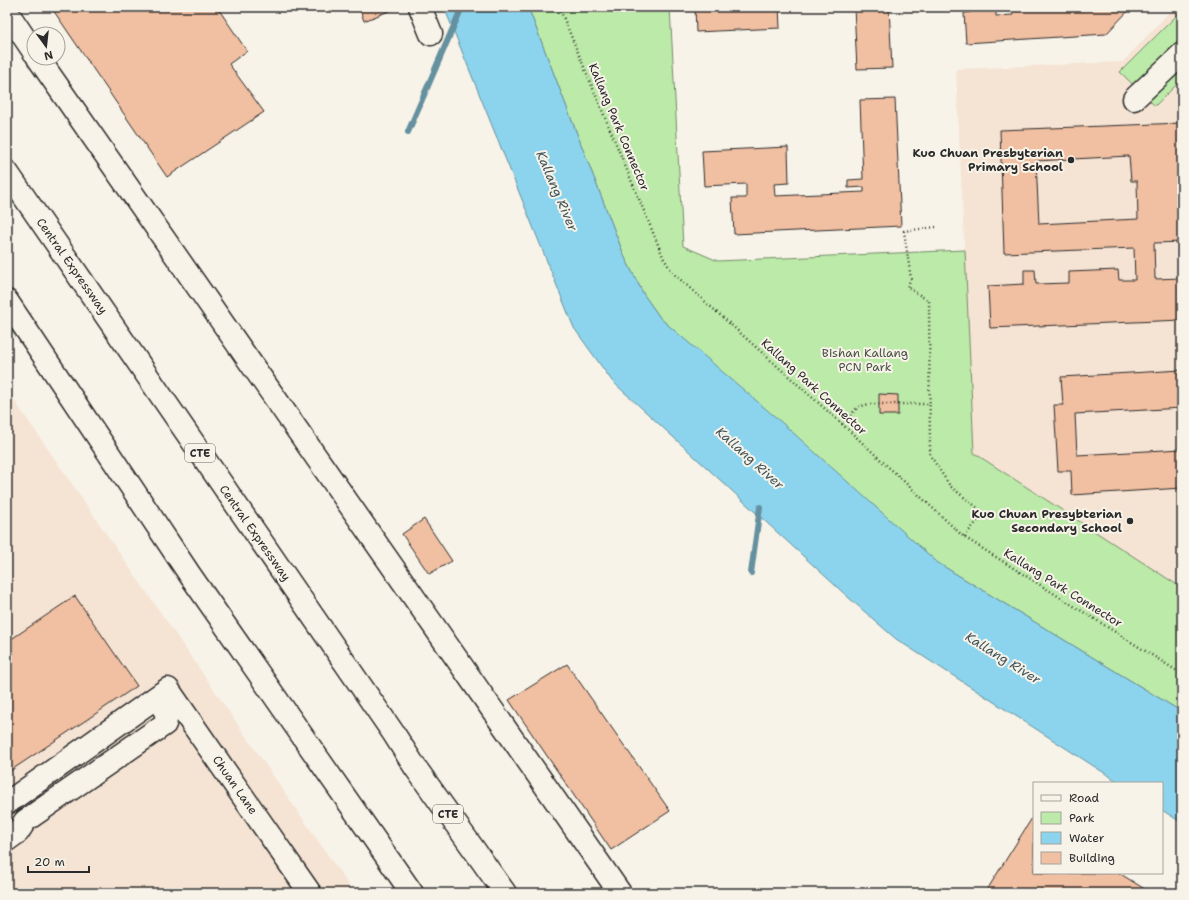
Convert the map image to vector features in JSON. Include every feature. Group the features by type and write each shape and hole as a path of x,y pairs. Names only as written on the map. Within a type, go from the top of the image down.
{"main road":[{"path":"420,7 431,34"},
{"path":"7,12 26,40"},
{"path":"1134,99 1182,54"},
{"path":"44,66 620,893"},
{"name":"Central Expressway","path":"7,172 415,767 505,893"},
{"path":"7,301 190,575 412,893"},
{"name":"Chuan Lane","path":"7,803 168,689 310,893"},
{"path":"7,840 18,832 25,821 165,724 168,718 156,698"}],"path":[{"name":"Kallang Park Connector","path":"559,7 664,259 673,273 842,424 964,536 1182,674"},
{"path":"936,227 904,231 911,279 906,288 929,301 930,455 950,486 984,513 964,536"},
{"path":"842,424 858,407 869,404 930,404"}],"shaded area":[{"name":"Kuo Chuan Presbyterian Primary School","path":"1174,7 1182,7 1182,588 974,453 956,69 1123,62"},
{"path":"7,390 354,893 7,893"}],"green space":[{"name":"Bishan Kallang PCN Park","path":"528,7 670,7 683,246 718,261 965,250 974,453 1182,588 1182,712 938,563 661,319 644,295 625,258"},
{"path":"1179,13 1182,16 1182,79 1155,106 1120,72"}],"water":[{"name":"Kallang River","path":"444,7 528,7 625,258 644,295 661,319 780,421 938,563 1182,712 1182,823 1163,811 1163,782 1118,782 896,639 849,598 612,381 574,328"}],"building":[{"path":"51,7 217,7 247,51 229,64 264,112 167,177 66,29 66,26 64,26"},
{"path":"359,7 399,7 364,21"},
{"path":"695,7 779,7 780,28 696,32"},
{"path":"854,7 889,7 892,68 857,69"},
{"path":"970,7 996,7 996,16 1013,15 1012,8 1132,7 1106,34 966,43 964,13 971,12"},
{"path":"895,99 901,226 734,234 732,198 746,198 746,184 704,186 702,151 788,147 789,183 774,184 775,196 864,192 864,187 848,188 848,180 863,179 860,100"},
{"path":"1182,123 1182,242 1154,243 1155,279 1182,278 1182,320 990,328 988,286 1024,284 1024,270 1035,270 1036,284 1069,283 1069,272 1118,270 1119,280 1135,280 1134,248 1004,253 1000,130","holes":["1129,156 1131,181 1137,181 1138,219 1039,224 1036,161"]},
{"path":"1182,370 1182,408 1075,414 1077,455 1182,449 1182,488 1072,495 1071,471 1058,471 1054,405 1063,405 1061,377"},
{"path":"879,394 898,395 898,415 879,415"},
{"path":"424,519 452,561 429,574 402,534"},
{"path":"75,596 137,686 7,773 7,642"},
{"path":"567,664 670,811 611,850 509,700"},
{"path":"1032,818 1033,874 1121,874 1151,893 985,893"}],"waterway":[{"path":"408,132 462,7"},
{"path":"751,573 760,507"}],"place":[{"name":"Kuo Chuan Presbyterian Primary School","path":"1071,160"},
{"name":"Kuo Chuan Presybterian Secondary School","path":"1130,521"}]}
